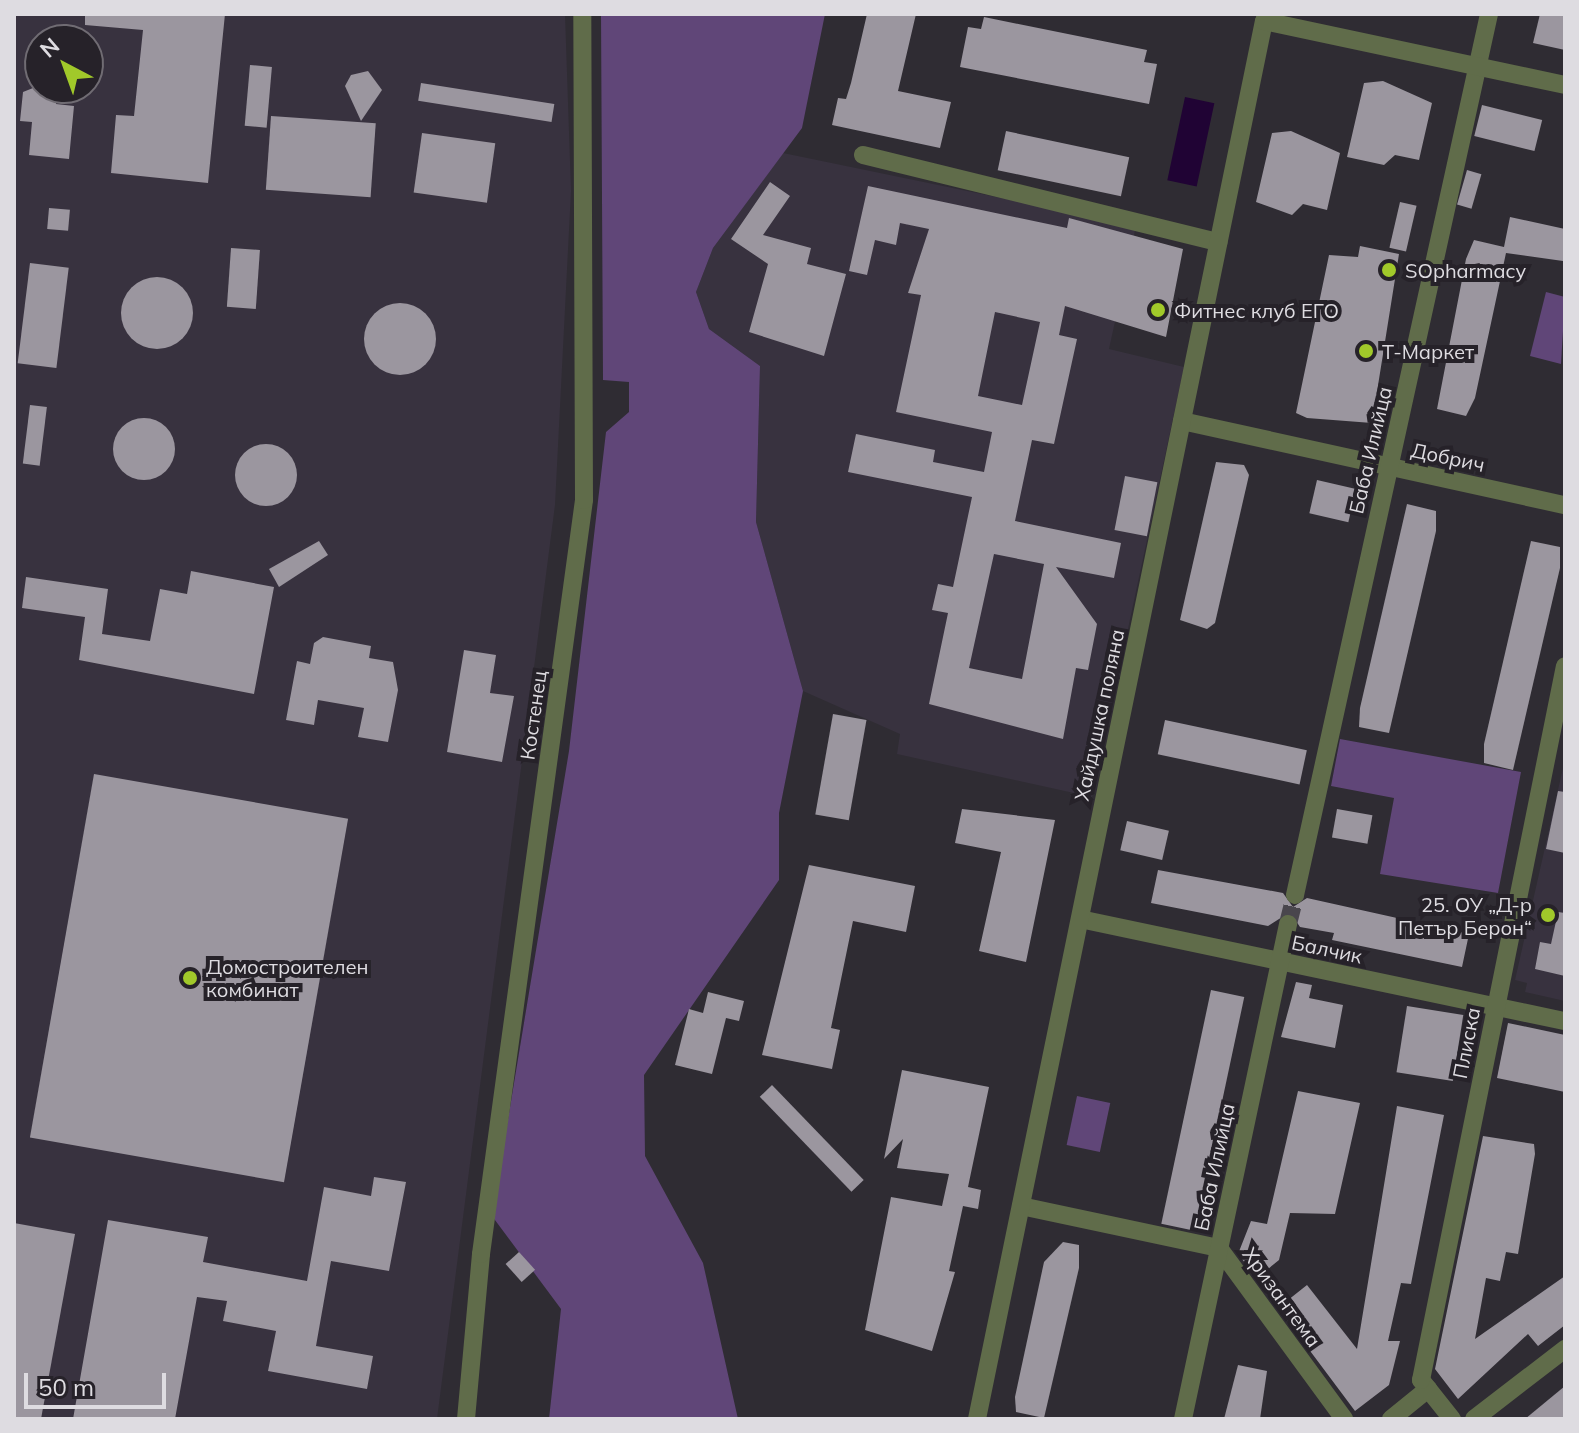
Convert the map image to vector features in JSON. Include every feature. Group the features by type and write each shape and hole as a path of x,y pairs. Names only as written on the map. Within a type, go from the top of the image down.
{"street":[{"name":"Костенец","path":"466,1419 481,1254 584,500 582,14"},
{"name":"Баба Илийца","path":"1295,895 1489,14"},
{"name":"Хайдушка поляна","path":"977,1419 1264,21 1478,66"},
{"path":"1478,66 1565,85"},
{"path":"863,155 1218,242"},
{"name":"Добрич","path":"1182,421 1565,505"},
{"name":"Плиска","path":"1428,1389 1421,1380 1565,666"},
{"name":"Балчик","path":"1080,919 1565,1021"},
{"name":"Баба Илийца","path":"1183,1419 1288,924"},
{"name":"Хризантема","path":"1021,1206 1219,1248 1344,1419"},
{"path":"1474,1419 1565,1349"},
{"path":"1391,1419 1428,1389 1452,1419"}],"shaded area":[{"path":"14,14 565,14 571,191 555,505 437,1419 14,1419"},
{"path":"601,14 825,14 802,128 713,248 696,292 709,329 760,366 756,522 803,691 779,813 779,880 644,1075 645,1156 703,1263 738,1419 549,1419 561,1309 492,1216 569,751 606,432 629,412 629,382 603,380"},
{"path":"1185,97 1214,103 1197,186 1167,180"},
{"path":"783,153 1136,226 1109,349 1184,367 1092,797 897,754 900,734 803,691 756,522 760,366 709,329 696,292 713,248"},
{"path":"1546,292 1565,297 1561,364 1530,356"},
{"path":"1340,739 1521,772 1498,893 1380,874 1394,798 1331,786"},
{"name":"25. ОУ „Д-р Петър Берон“","path":"1565,759 1565,1001 1525,992 1527,983 1515,980"},
{"path":"1077,1096 1110,1103 1100,1152 1067,1145"}],"building":[{"path":"85,14 225,14 208,183 111,173 116,115 134,116 143,30 85,24"},
{"path":"867,14 916,14 898,91 951,102 940,148 832,125 838,98 846,99"},
{"path":"1540,14 1565,14 1565,50 1533,43"},
{"path":"984,17 1147,50 1144,62 1157,64 1149,104 960,67 968,27 981,29"},
{"path":"250,65 272,67 267,128 245,126"},
{"path":"368,71 382,90 361,121 345,86 351,75"},
{"path":"1383,81 1432,103 1419,160 1395,155 1384,165 1347,157 1364,83"},
{"path":"421,83 554,104 552,122 418,101"},
{"path":"23,92 24,104 74,106 69,159 29,155 32,122 20,121"},
{"path":"1482,105 1542,120 1534,151 1474,136"},
{"path":"271,116 376,123 371,197 266,190"},
{"path":"1006,131 1129,157 1121,196 998,170"},
{"path":"1291,131 1340,153 1327,210 1303,204 1292,215 1256,202 1272,133"},
{"path":"422,133 495,143 487,203 414,192"},
{"path":"1467,170 1481,174 1471,209 1457,205"},
{"path":"770,182 790,196 763,235 811,248 807,264 846,274 824,356 749,332 768,264 731,239"},
{"path":"868,186 1067,228 1069,218 1183,249 1166,337 1065,306 1059,335 1077,339 1054,444 1032,440 1015,521 1121,543 1114,578 1056,567 1097,624 1088,670 1076,668 1063,739 929,704 948,613 932,610 938,584 953,587 972,497 848,472 856,434 935,450 933,462 984,472 992,432 896,412 921,295 908,293 929,229 900,223 896,245 875,240 867,275 849,271","holes":["995,312 1040,322 1022,405 978,396","994,554 1044,564 1022,679 969,668"]},
{"path":"1400,202 1417,206 1406,252 1389,248"},
{"path":"49,208 70,210 68,231 47,229"},
{"path":"1510,217 1565,229 1563,261 1506,253 1475,398 1466,416 1437,409 1466,259 1474,240 1504,247"},
{"path":"1360,246 1399,254 1372,423 1307,418 1296,413 1329,255 1358,257"},
{"path":"231,248 260,250 256,309 227,307"},
{"path":"30,263 69,268 56,368 18,363"},
{"path":"157,277 183,287 193,313 183,339 157,349 131,339 121,313 131,287"},
{"path":"400,303 426,313 436,339 426,365 400,375 374,365 364,339 374,313"},
{"path":"30,405 47,407 40,466 23,464"},
{"path":"138,418 150,418 166,427 173,437 173,461 166,471 150,480 138,480 118,466 113,455 113,443 127,423"},
{"path":"260,444 272,444 288,453 295,463 295,487 288,497 272,506 260,506 240,492 235,481 235,469 249,449"},
{"path":"1216,462 1244,465 1249,475 1215,623 1207,629 1180,620"},
{"path":"1125,476 1157,482 1147,536 1115,530"},
{"path":"1317,480 1356,489 1348,522 1309,513"},
{"path":"1407,504 1436,511 1436,531 1389,733 1359,727 1360,708"},
{"path":"319,541 328,555 279,587 269,569"},
{"path":"1531,541 1560,547 1560,568 1513,770 1484,763 1484,744"},
{"path":"191,571 274,587 254,694 79,660 85,617 22,608 26,577 108,589 102,634 150,641 160,589 187,594"},
{"path":"323,637 371,646 369,658 393,662 398,690 388,742 358,737 364,708 318,700 314,725 286,720 297,661 310,664 314,643"},
{"path":"464,650 496,655 490,693 514,696 502,762 447,752"},
{"path":"833,714 866,720 849,820 815,814"},
{"path":"1165,720 1307,750 1300,784 1158,754"},
{"name":"Домостроителен комбинат","path":"94,774 348,819 284,1182 30,1137"},
{"path":"1558,791 1565,792 1565,853 1546,849"},
{"path":"962,809 1055,820 1026,962 979,951 1001,852 955,843"},
{"path":"1337,809 1372,815 1367,844 1332,838"},
{"path":"1127,821 1169,831 1162,860 1120,850"},
{"path":"809,865 915,886 906,932 853,921 831,1028 840,1030 832,1069 762,1055"},
{"path":"1158,870 1283,893 1293,907 1307,898 1469,934 1462,967 1332,940 1334,933 1300,927 1290,912 1268,926 1151,903"},
{"path":"1558,912 1565,913 1565,976 1535,969 1540,942 1551,944"},
{"path":"1296,982 1312,985 1309,998 1343,1005 1335,1048 1281,1037"},
{"path":"1211,990 1244,997 1195,1231 1161,1224"},
{"path":"708,992 744,1001 739,1021 726,1018 712,1074 675,1065 689,1009 703,1013"},
{"path":"1407,1006 1463,1015 1453,1081 1397,1072"},
{"path":"1508,1023 1565,1035 1565,1092 1497,1078"},
{"path":"902,1070 989,1087 968,1187 981,1190 978,1209 963,1206 949,1271 955,1272 932,1351 865,1330 891,1197 942,1206 949,1174 897,1168 903,1139 884,1159"},
{"path":"772,1085 864,1180 851,1192 760,1097"},
{"path":"1298,1091 1360,1103 1335,1214 1290,1213 1279,1260 1257,1278 1238,1254 1251,1221 1267,1224"},
{"path":"1397,1106 1444,1115 1411,1284 1401,1283 1388,1341 1400,1341 1389,1385 1355,1411 1278,1308 1307,1285 1357,1349"},
{"path":"1483,1136 1534,1144 1535,1154 1518,1254 1506,1252 1500,1281 1486,1278 1475,1339 1565,1276 1565,1325 1538,1346 1528,1334 1458,1399 1435,1369"},
{"path":"374,1177 406,1182 389,1271 331,1261 316,1346 373,1356 367,1389 268,1371 276,1331 223,1321 227,1301 197,1297 175,1419 73,1419 108,1220 208,1237 203,1262 307,1281 324,1187 371,1196"},
{"path":"14,1223 75,1234 41,1419 14,1419"},
{"path":"1063,1242 1079,1245 1079,1268 1044,1418 1016,1412 1015,1397 1044,1262"},
{"path":"519,1252 535,1270 522,1282 506,1264"},
{"path":"1238,1365 1267,1371 1260,1419 1224,1419"},
{"path":"1565,1386 1565,1419 1525,1419"}],"tunnel":[{"path":"1288,924 1295,895"}],"place":[{"name":"SOpharmacy","path":"1389,270"},
{"name":"Фитнес клуб ЕГО","path":"1158,310"},
{"name":"Т-Маркет","path":"1366,351"},
{"name":"25. ОУ „Д-р Петър Берон“","path":"1548,915"},
{"name":"Домостроителен комбинат","path":"190,978"}]}
